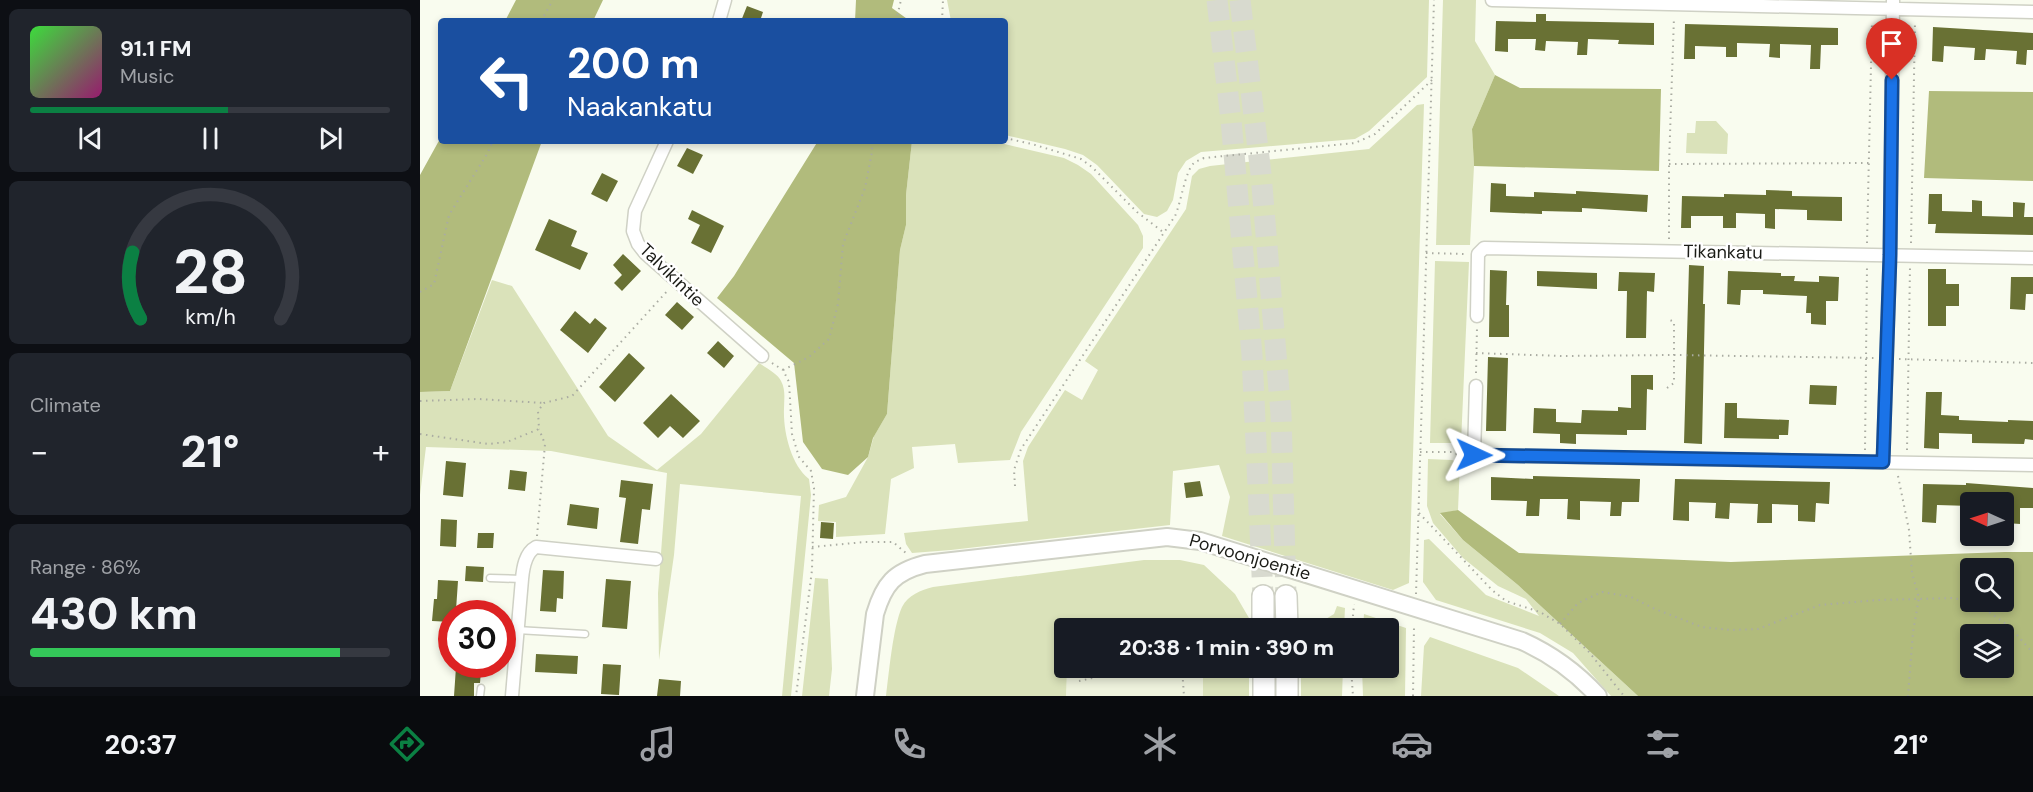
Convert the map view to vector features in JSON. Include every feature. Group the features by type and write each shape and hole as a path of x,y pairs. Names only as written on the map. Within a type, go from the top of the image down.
{"highway":[{"path":"1263,596 1263,618"},
{"path":"1286,596 1287,618"},
{"path":"1264,678 1264,696"},
{"path":"1287,678 1287,696"}],"street":[{"path":"720,18 725,0"},
{"path":"1492,0 1872,8 1893,4 1915,9 2033,12"},
{"path":"1893,4 1890,255 1886,358 1895,462"},
{"name":"Talvikintie","path":"666,144 637,203 633,231 641,249 762,356"},
{"name":"Tikankatu","path":"1478,254 1484,248 2033,258"},
{"path":"1477,316 1478,254"},
{"path":"1476,387 1474,455 2033,465"},
{"name":"Porvoonjoentie","path":"865,696 879,602 892,580 904,571 925,564 1167,537 1200,541 1522,641 1541,649 1558,661 1598,696"},
{"path":"512,696 522,579 524,565 531,550 536,547 656,559"}],"lane":[{"path":"490,578 522,579"},
{"path":"518,630 585,634"},
{"path":"480,696 481,688"}],"path":[{"path":"543,18 553,0"},
{"path":"897,18 901,0"},
{"path":"942,18 943,0"},
{"path":"1416,597 1434,0"},
{"path":"1669,251 1674,4"},
{"path":"1865,462 1872,8"},
{"path":"1908,696 1912,632 1918,598 1912,573 1906,511 1895,462 1909,359 1915,9"},
{"path":"1015,486 1014,470 1021,449 1181,204 1189,169 1194,163 1204,158 1355,143 1375,134 1432,79"},
{"path":"1008,139 1080,159 1092,167 1137,212 1164,232"},
{"path":"420,292 434,284 449,215 492,144"},
{"path":"783,370 809,357 829,339 838,304 843,244 865,188 872,144"},
{"path":"1669,164 1869,163"},
{"path":"1426,254 1478,254"},
{"path":"420,401 478,399 544,403 572,396 676,281"},
{"path":"1476,387 1477,316"},
{"path":"1667,388 1674,383 1674,322 1668,319"},
{"path":"1476,353 1562,356 1886,358 2033,363"},
{"path":"762,356 783,370 789,382 792,434 799,457 811,471 814,488 812,570 796,696"},
{"path":"536,547 545,444 539,429 538,411 544,403"},
{"path":"420,434 488,444 507,442 539,429"},
{"path":"1420,452 1453,452 1462,457 1474,455"},
{"path":"1419,512 1492,590 1506,601 1540,612 1560,624 1589,651 1624,696"},
{"path":"812,547 893,542"},
{"path":"1560,624 1578,603 1602,592 1631,597 1702,627 1730,630 1758,629 1820,605 1918,598 1954,598 1979,605 2009,626 2033,653"},
{"path":"1353,618 1354,601"},
{"path":"1413,696 1414,627"},
{"path":"1079,681 1092,678"},
{"path":"1183,678 1184,696"},
{"path":"1352,678 1353,696"}],"shaded area":[{"path":"1067,678 1203,678 1203,696 1066,696"}],"green space":[{"path":"516,0 603,0 594,18 507,18"},
{"path":"856,0 894,0 892,8 906,18 855,18"},
{"path":"947,0 1429,0 1427,77 1369,131 1355,139 1201,152 1186,161 1178,173 1173,200 1167,211 1157,217 1144,214 1097,165 1083,155 1008,136 1008,18 950,18"},
{"path":"1443,0 1476,0 1475,41 1495,75 1472,129 1474,166 1470,245 1436,245"},
{"path":"1495,75 1520,88 1661,89 1659,171 1474,166 1472,129"},
{"path":"1929,91 2033,92 2033,181 1924,178"},
{"path":"1424,104 1409,583 1393,590 1222,536 1230,497 1219,465 1173,471 1170,525 912,553 906,544 904,533 1028,521 1023,461 1028,447 1065,390 1082,400 1098,370 1085,361 1186,209 1192,176 1199,169 1369,149 1417,105"},
{"path":"1696,121 1716,121 1728,134 1727,154 1686,153 1687,133 1695,133"},
{"path":"438,142 541,144 450,391 420,392 420,175"},
{"path":"816,144 912,144 906,195 906,225 900,250 887,414 873,438 868,457 848,475 822,469 803,442 794,363 717,298 734,276"},
{"path":"912,144 1005,144 1064,158 1091,174 1138,225 1143,236 1143,248 1021,432 1010,460 958,463 955,444 912,447 914,468 891,479 885,534 836,537 836,522 818,521 819,505 846,497 868,457 874,436 887,414 900,250 906,225 906,195"},
{"path":"1435,261 1469,262 1461,443 1430,443"},
{"path":"492,280 512,286 608,436 657,470 701,434 759,363 779,378 783,384 784,418 789,447 797,465 809,479 811,495 791,696 782,696 801,496 680,484 674,555 659,660 658,593 667,473 551,451 426,447 420,495 420,392 450,391"},
{"path":"1428,459 1452,460 1460,463 1458,510 1440,514 1463,540 1518,585 1638,696 1611,696 1573,653 1540,633 1436,600 1423,582 1424,540 1429,539 1486,595 1539,616 1526,599 1498,586 1463,558 1433,523 1427,506"},
{"path":"1458,510 1519,553 1731,562 2033,552 2033,696 1638,696 1518,585 1463,540 1440,513"},
{"path":"1144,560 1180,560 1204,565 1235,594 1249,618 1054,618 1054,678 1067,678 1066,696 886,696 896,626 902,607 915,594 933,587"},
{"path":"815,578 828,579 832,669 829,696 802,696"},
{"path":"1337,606 1345,608 1344,618 1327,618 1334,614"},
{"path":"1364,614 1376,618 1364,618"},
{"path":"1399,626 1406,628 1405,696 1363,696 1362,678 1399,678"},
{"path":"1430,637 1518,668 1559,696 1421,696 1424,646"},
{"path":"1203,678 1249,678 1249,696 1203,696"},
{"path":"1301,678 1343,678 1342,696 1301,696"}],"building":[{"path":"747,6 763,12 761,18 742,18"},
{"path":"1536,14 1546,14 1546,21 1654,23 1654,45 1618,44 1619,40 1588,39 1587,55 1577,55 1578,42 1546,41 1545,51 1535,50 1536,39 1508,39 1508,52 1495,51 1496,21 1536,22"},
{"path":"1685,24 1838,28 1838,45 1821,45 1820,69 1810,69 1811,45 1780,44 1780,58 1769,57 1770,44 1737,43 1737,57 1726,57 1726,47 1695,46 1695,59 1684,59"},
{"path":"1933,27 2033,33 2033,50 2027,50 2026,65 2016,64 2017,51 1986,49 1985,60 1974,60 1975,48 1944,46 1943,62 1932,61"},
{"path":"687,148 703,155 693,174 677,166"},
{"path":"602,173 618,181 607,202 591,194"},
{"path":"1491,183 1506,184 1506,196 1534,197 1534,192 1576,194 1576,191 1648,195 1647,212 1582,208 1582,212 1542,211 1542,214 1490,212"},
{"path":"1766,190 1792,191 1792,196 1842,197 1842,221 1807,220 1807,210 1775,209 1775,229 1765,228 1765,214 1736,213 1736,228 1723,228 1723,216 1691,216 1691,228 1681,228 1682,196 1766,195"},
{"path":"1929,194 1942,194 1942,211 1972,212 1972,200 1982,201 1982,216 2013,217 2013,202 2025,203 2024,217 2033,217 2033,235 1935,233 1936,224 1928,224"},
{"path":"692,210 724,226 711,253 691,243 700,225 688,219"},
{"path":"549,219 577,231 571,246 588,253 580,270 535,250"},
{"path":"623,254 641,271 622,291 614,283 622,275 613,265"},
{"path":"1689,265 1704,266 1702,444 1684,443"},
{"path":"1928,269 1946,269 1946,284 1959,284 1959,306 1946,306 1946,326 1928,326"},
{"path":"1490,270 1507,271 1506,305 1509,305 1509,337 1489,337"},
{"path":"1537,271 1597,273 1597,289 1537,286"},
{"path":"1728,271 1781,273 1781,276 1795,276 1794,281 1819,282 1819,276 1839,277 1838,301 1826,301 1826,325 1811,324 1811,313 1806,313 1807,296 1763,294 1763,290 1741,290 1740,305 1727,304"},
{"path":"1619,272 1655,273 1654,292 1647,291 1646,338 1626,338 1627,291 1618,291"},
{"path":"2011,277 2033,277 2033,294 2026,294 2025,310 2010,309"},
{"path":"677,302 694,317 682,330 665,315"},
{"path":"575,311 590,324 595,318 607,328 588,353 560,330"},
{"path":"718,341 734,356 724,368 707,353"},
{"path":"629,353 645,368 615,402 599,387"},
{"path":"1488,357 1508,358 1506,431 1486,431"},
{"path":"1631,375 1653,375 1653,390 1647,389 1646,430 1627,430 1627,435 1576,434 1576,444 1560,443 1560,434 1533,433 1534,408 1556,409 1556,422 1581,423 1582,410 1618,411 1618,407 1631,408"},
{"path":"1810,385 1837,386 1836,405 1809,404"},
{"path":"1926,392 1942,392 1941,415 1959,416 1959,420 2033,421 2033,440 2025,439 2024,444 1972,443 1972,434 1939,433 1939,449 1924,448"},
{"path":"671,394 700,421 683,438 670,426 658,438 643,423"},
{"path":"1725,403 1737,403 1737,418 1789,420 1788,435 1779,435 1779,439 1724,438"},
{"path":"446,461 466,463 463,497 443,495"},
{"path":"510,470 527,472 525,491 508,489"},
{"path":"1533,476 1640,479 1639,502 1622,502 1621,516 1610,516 1611,502 1580,501 1580,520 1567,519 1568,499 1540,499 1539,516 1526,516 1527,501 1491,500 1491,477 1533,479"},
{"path":"1675,479 1830,482 1829,504 1816,503 1815,522 1798,521 1798,505 1772,504 1772,523 1757,523 1758,504 1730,503 1729,519 1715,518 1716,503 1689,502 1689,521 1673,520"},
{"path":"621,480 653,484 650,510 642,509 638,544 620,542 626,498 619,497"},
{"path":"1200,481 1203,496 1186,498 1184,483"},
{"path":"1966,483 2033,488 2033,508 2020,508 2020,524 2014,524 2014,492 1960,492 1960,506 1937,505 1936,523 1922,522 1923,484 1966,485"},
{"path":"570,504 599,508 597,529 567,525"},
{"path":"441,519 457,520 456,547 440,546"},
{"path":"821,522 834,523 833,539 820,538"},
{"path":"478,533 494,533 493,548 477,548"},
{"path":"466,566 484,567 483,582 465,581"},
{"path":"543,570 564,571 563,599 557,598 556,612 540,611"},
{"path":"606,579 631,581 627,629 602,627"},
{"path":"438,580 458,581 457,600 438,600 438,621 432,621 434,599 437,599"},
{"path":"536,654 578,656 577,674 535,672"},
{"path":"603,664 621,665 619,695 601,694"},
{"path":"455,678 480,678 480,683 474,683 474,696 454,696"},
{"path":"659,679 681,681 680,696 657,696"}],"tunnel":[{"path":"1217,0 1231,120 1252,355 1263,596"},
{"path":"1240,0 1261,174 1281,414 1286,596"}],"route":[{"path":"1474,455 1883,462 1890,255 1892,80"}]}
